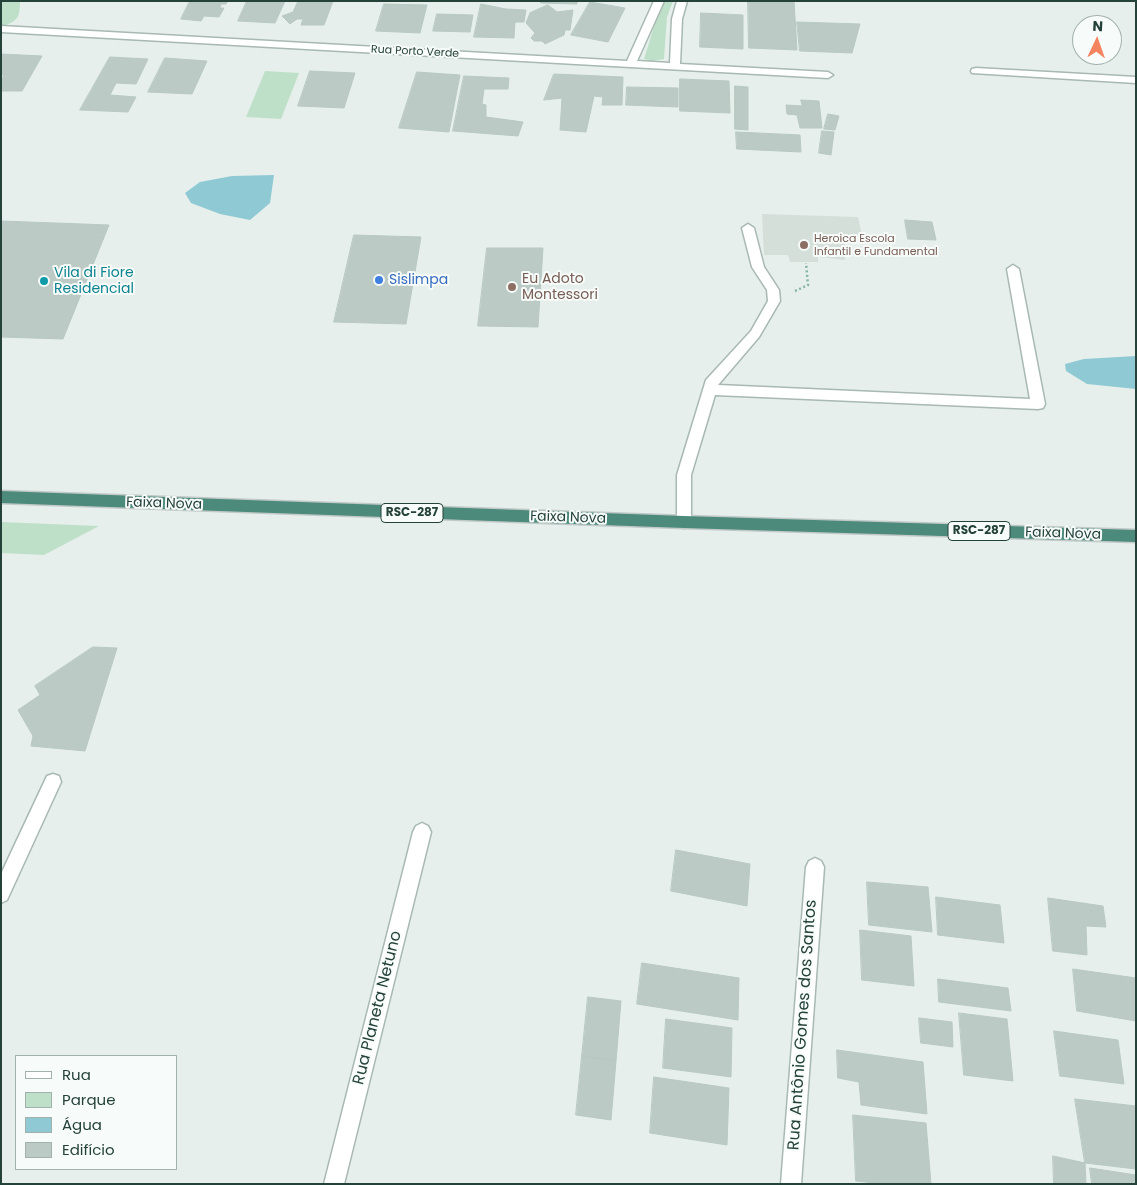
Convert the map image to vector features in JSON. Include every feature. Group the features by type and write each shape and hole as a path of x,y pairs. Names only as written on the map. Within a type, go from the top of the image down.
{"highway":[{"name":"Faixa Nova","path":"1,497 684,522 1136,536"}],"street":[{"path":"631,64 659,1"},
{"path":"675,66 677,19 682,1"},
{"name":"Rua Porto Verde","path":"1,29 828,75"},
{"path":"976,71 1136,80"},
{"path":"684,522 684,475 713,380 755,334 774,301 773,290 758,267 748,228"},
{"path":"710,390 1038,404 1013,269"},
{"path":"1,894 53,782"},
{"name":"Rua Planeta Netuno","path":"334,1184 422,832"},
{"name":"Rua Antônio Gomes dos Santos","path":"791,1184 815,867"}],"path":[{"path":"774,301 808,285 806,263"}],"shaded area":[{"name":"Heroica Escola Infantil e Fundamental","path":"762,214 858,217 862,236 845,235 845,260 818,257 818,262 790,262 788,255 764,255"}],"green space":[{"path":"1,1 20,1 17,18 3,26 1,24"},
{"path":"664,1 673,1 667,17 664,59 652,61 644,59 656,20"},
{"path":"265,71 299,73 281,119 246,117"},
{"path":"1,522 99,526 44,555 1,553"}],"water":[{"path":"274,175 270,203 250,220 220,214 191,203 185,193 200,182 232,176"},
{"path":"1136,356 1136,389 1087,384 1066,371 1065,364 1084,359"}],"building":[{"path":"190,1 228,1 226,4 221,4 220,8 224,8 219,17 204,16 201,21 181,19"},
{"path":"247,1 285,1 275,23 238,21"},
{"path":"298,1 333,1 324,25 301,25 303,19 297,19 290,24 282,16 293,12"},
{"path":"541,1 577,1 577,4 541,3"},
{"path":"748,1 794,1 797,50 749,48"},
{"path":"590,2 625,8 608,42 571,35"},
{"path":"384,4 427,5 420,33 376,31"},
{"path":"481,4 506,9 526,10 524,22 515,22 514,38 474,37"},
{"path":"548,5 557,12 573,10 570,30 565,30 564,35 545,44 542,41 534,41 531,38 535,33 526,23 530,13"},
{"path":"701,13 743,15 743,49 700,47"},
{"path":"437,14 473,15 470,32 433,31"},
{"path":"797,22 860,24 852,53 800,51"},
{"path":"1,54 42,56 22,91 1,91 1,81 4,75 1,75"},
{"path":"110,57 148,59 136,84 116,83 110,95 136,97 128,112 80,110"},
{"path":"165,58 207,61 192,94 148,92"},
{"path":"310,71 355,73 344,108 298,106"},
{"path":"417,72 460,75 449,132 399,128"},
{"path":"554,74 623,77 622,105 602,105 603,97 594,96 586,132 560,130 562,98 544,100"},
{"path":"464,76 509,78 508,89 484,89 482,104 486,105 486,117 523,122 518,136 453,131"},
{"path":"680,79 729,81 730,113 680,111"},
{"path":"735,86 748,87 748,130 735,129"},
{"path":"627,87 678,88 678,107 626,105"},
{"path":"801,100 819,101 822,128 800,128 797,115 787,114 786,105 802,106"},
{"path":"828,114 839,116 835,130 824,129"},
{"path":"822,131 834,132 831,155 819,153"},
{"path":"736,132 800,135 801,152 737,149"},
{"path":"905,220 932,222 936,240 908,239"},
{"name":"Vila di Fiore Residencial","path":"1,221 109,225 63,339 1,337"},
{"name":"Sislimpa","path":"354,235 421,237 406,324 334,322"},
{"name":"Eu Adoto Montessori","path":"487,248 543,248 538,327 478,326"},
{"path":"93,647 117,648 85,751 31,746 33,736 18,710 40,695 35,686"},
{"path":"676,850 750,864 747,906 671,891"},
{"path":"867,882 928,887 932,932 869,925"},
{"path":"936,897 1000,905 1004,943 938,935"},
{"path":"1048,898 1103,906 1106,927 1086,926 1087,955 1053,951"},
{"path":"860,930 911,936 914,986 862,980"},
{"path":"642,963 739,978 738,1020 637,1004"},
{"path":"1073,969 1136,978 1136,1021 1077,1011"},
{"path":"938,979 1008,988 1011,1011 939,1002"},
{"path":"588,997 621,1001 616,1061 582,1056"},
{"path":"959,1013 1007,1019 1013,1081 964,1075"},
{"path":"919,1018 952,1022 953,1047 921,1043"},
{"path":"666,1019 732,1028 731,1077 663,1068"},
{"path":"1054,1031 1118,1040 1124,1084 1060,1076"},
{"path":"837,1050 923,1062 927,1114 861,1105 859,1082 838,1078"},
{"path":"582,1056 616,1061 611,1120 576,1115"},
{"path":"654,1077 729,1088 727,1145 650,1133"},
{"path":"1075,1099 1136,1106 1136,1169 1085,1163"},
{"path":"853,1115 926,1123 931,1184 884,1184 856,1181"},
{"path":"1053,1156 1085,1163 1086,1184 1054,1184"},
{"path":"1090,1168 1136,1175 1136,1184 1092,1184"}],"place":[{"name":"Heroica Escola Infantil e Fundamental","path":"804,245"},
{"name":"Sislimpa","path":"379,280"},
{"name":"Vila di Fiore Residencial","path":"44,281"},
{"name":"Eu Adoto Montessori","path":"512,287"}]}
